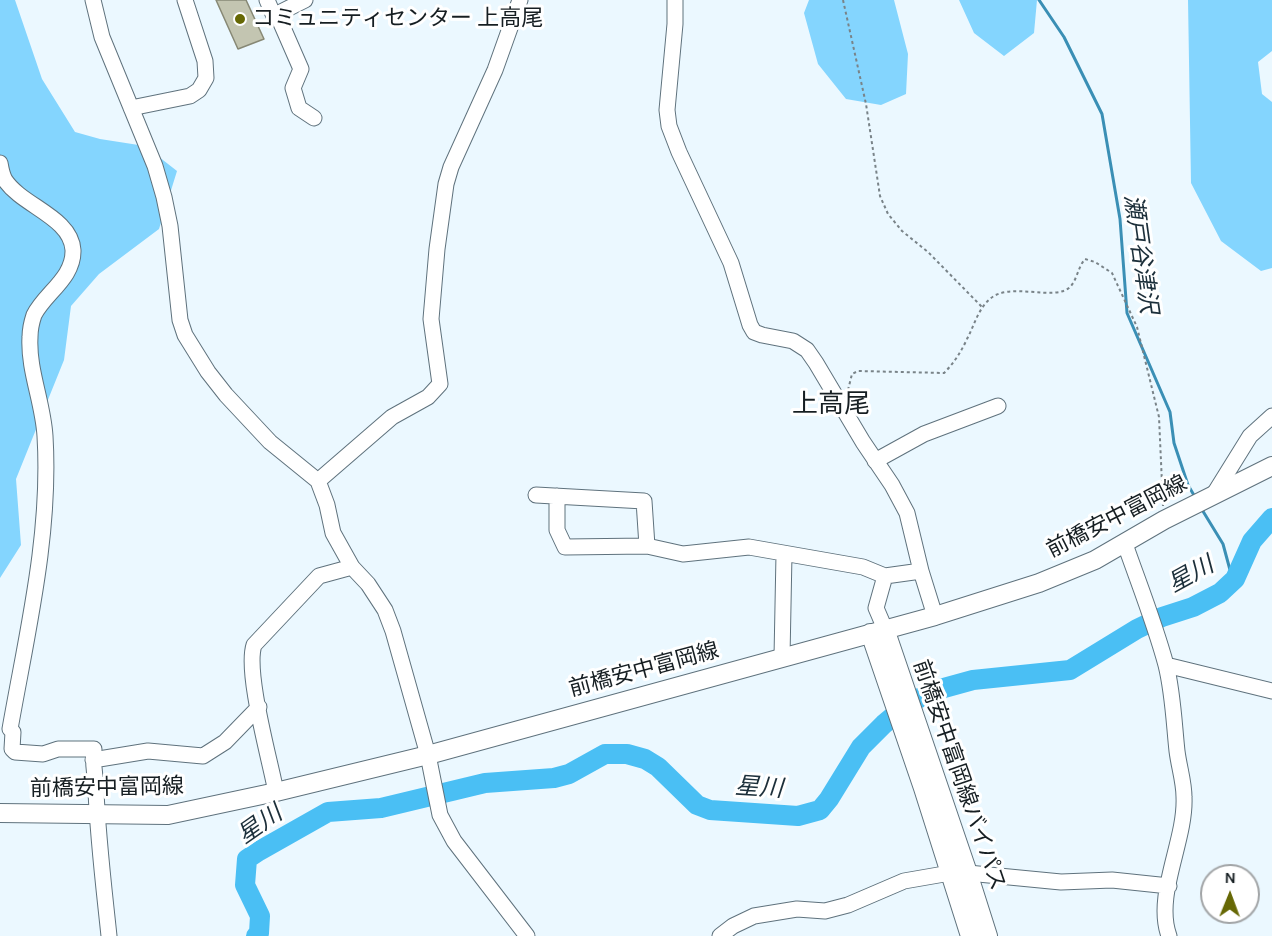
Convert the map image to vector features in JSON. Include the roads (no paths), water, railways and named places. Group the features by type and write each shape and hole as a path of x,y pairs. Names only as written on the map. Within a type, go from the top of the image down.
{"main road":[{"name":"前橋安中富岡線","path":"0,813 168,815 276,792 428,755 935,616 1068,572 1125,544 1164,520 1214,494 1272,466"},
{"name":"前橋安中富岡線バイパス","path":"877,631 968,873 988,936"},
{"name":"前橋安中富岡線バイパス","path":"877,631 970,936"}],"street":[{"path":"93,0 102,37 155,166 164,197 170,226 180,321 185,335 208,372 226,395 270,442 318,481 327,505 333,533 352,567 368,584 389,620 428,755 440,815 454,841 527,936"},
{"path":"131,108 190,96 199,90 206,78 205,61 185,0"},
{"path":"267,0 273,14 277,14 301,69 293,88 299,108 315,118"},
{"path":"277,14 305,0"},
{"path":"318,481 392,417 429,397 440,384 431,319 446,184 451,167 495,70 520,0"},
{"path":"675,0 667,110 669,126 731,263 750,325 754,332 793,341 807,350 907,513 935,616"},
{"path":"0,163 4,178 11,188 59,223 69,234 73,249 72,261 65,276 34,315 30,335 30,357 42,406 45,436 44,495 41,550 24,661 10,729 13,732 12,749 15,752 43,754 58,749 94,750 97,815 110,936"},
{"path":"875,461 924,434 998,406"},
{"path":"1214,494 1250,436 1272,416"},
{"path":"536,495 644,501 647,546"},
{"path":"557,496 557,530 565,547 647,546 683,554 749,547 863,567 885,576 921,571"},
{"path":"1125,544 1166,665 1185,803 1165,904 1169,936"},
{"path":"782,657 784,554"},
{"path":"276,792 251,654 254,645 319,576 352,567"},
{"path":"877,631 876,608 885,576"},
{"path":"1166,665 1272,691"},
{"path":"93,760 148,751 203,756 225,742 259,707"},
{"path":"720,936 733,926 753,916 797,909 825,910 848,905 904,881 950,873 1061,882 1112,880 1169,886"}],"waterway":[{"name":"瀬戸谷津沢","path":"1039,0 1064,37 1102,114 1120,219 1127,313 1170,412 1174,443 1188,485 1195,497"},
{"name":"瀬戸谷津沢","path":"1201,508 1223,544 1233,581"},
{"name":"星川","path":"256,936 259,933 260,916 245,885 247,859 328,812 381,808 485,783 554,778 569,774 605,754 627,754 645,759 658,767 697,805 710,810 798,816 820,810 861,747 908,704 933,691 973,680 1070,670 1137,629 1162,617 1193,607 1220,593 1235,579 1252,541 1272,518"}],"place":[{"name":"コミュニティセンター 上高尾","path":"240,19"}],"district":[{"name":"上高尾","path":"831,405"}]}
